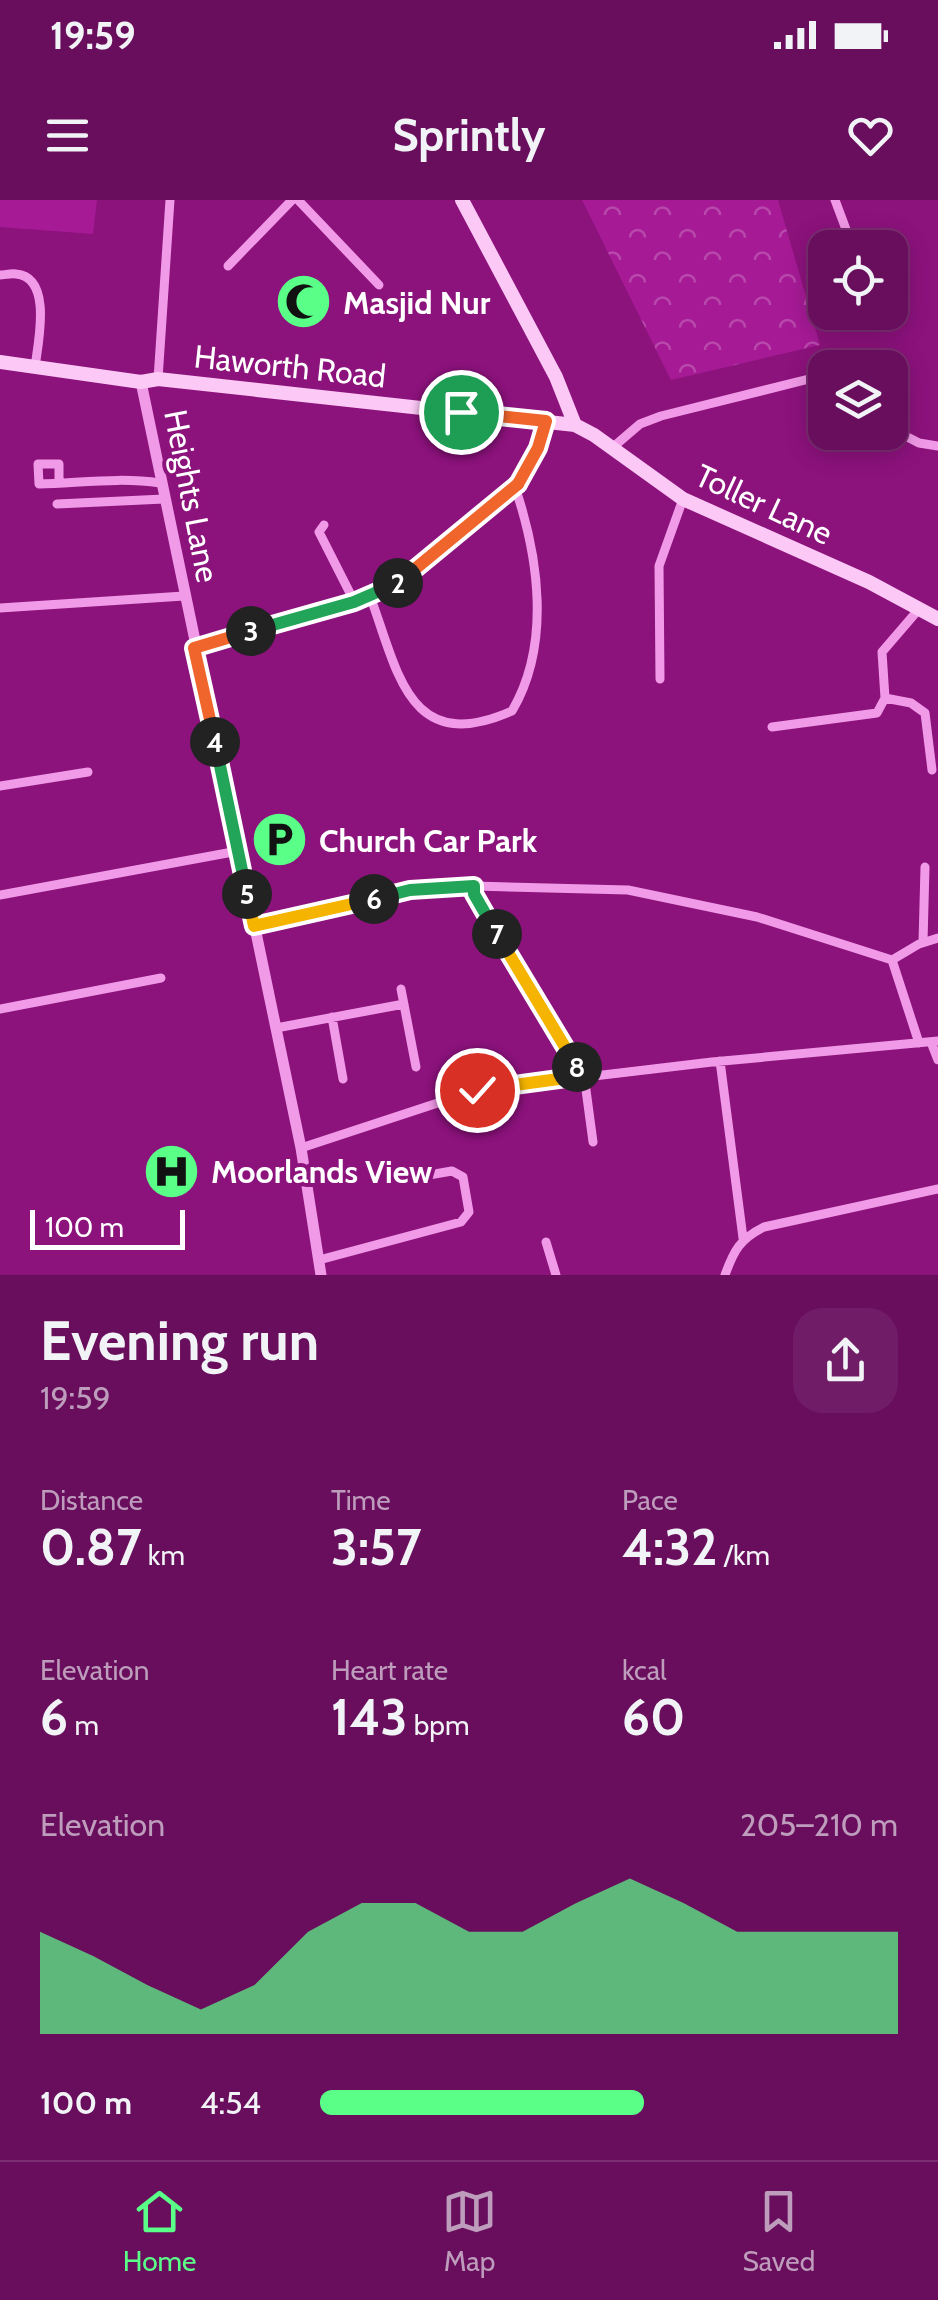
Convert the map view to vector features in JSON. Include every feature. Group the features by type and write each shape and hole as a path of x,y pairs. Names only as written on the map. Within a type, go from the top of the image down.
{"main road":[{"path":"462,200 556,377 574,425"},
{"name":"Haworth Road","path":"0,362 141,382 158,378 574,425"},
{"name":"Toller Lane","path":"574,425 683,499 870,582 938,619"}],"street":[{"path":"158,378 170,200"},
{"path":"228,266 295,200 380,285"},
{"path":"835,200 846,230"},
{"path":"0,275 18,273 30,279 37,289 41,304 35,367"},
{"path":"612,448 640,424 661,416 808,379"},
{"name":"Heights Lane","path":"141,382 302,1148 321,1275"},
{"path":"194,648 354,602 396,584 516,488 533,459 546,421"},
{"path":"908,437 938,446"},
{"path":"59,483 135,479 160,483"},
{"path":"370,596 407,694 422,712 448,724 472,724 512,711 526,688 535,652 537,618 528,526 516,488"},
{"path":"57,504 164,499"},
{"path":"660,679 659,566 683,499"},
{"path":"324,524 320,532 354,602"},
{"path":"0,608 184,596"},
{"path":"772,727 876,712 885,698 882,652 920,609"},
{"path":"885,698 911,703 925,713 932,770"},
{"path":"0,786 88,772"},
{"path":"0,895 238,851"},
{"path":"923,942 925,868"},
{"path":"474,886 474,894 582,1076 593,1142"},
{"path":"254,926 410,890 474,886 628,890 757,916 892,960 938,938"},
{"path":"892,960 920,1043"},
{"path":"0,1009 161,978"},
{"path":"401,988 416,1068"},
{"path":"276,1028 404,1004"},
{"path":"332,1017 343,1079"},
{"path":"477,1090 935,1041 938,1060"},
{"path":"720,1061 743,1238"},
{"path":"302,1148 465,1094"},
{"path":"319,1260 461,1222 469,1212 462,1177 452,1171 417,1178"},
{"path":"725,1275 743,1238 764,1227 938,1190"},
{"path":"546,1242 556,1275"}],"green space":[{"path":"0,200 97,200 93,234 0,227"},
{"path":"582,200 778,200 808,304 808,330 816,330 820,345 671,380"}],"place":[{"name":"Masjid Nur","path":"304,302"},
{"name":"Church Car Park","path":"280,840"},
{"name":"Moorlands View","path":"172,1171"}],"route":[{"path":"461,412 546,421 538,448 516,488 396,584 354,602 194,648 254,926 410,890 474,886 474,894 581,1076 477,1090"}]}
